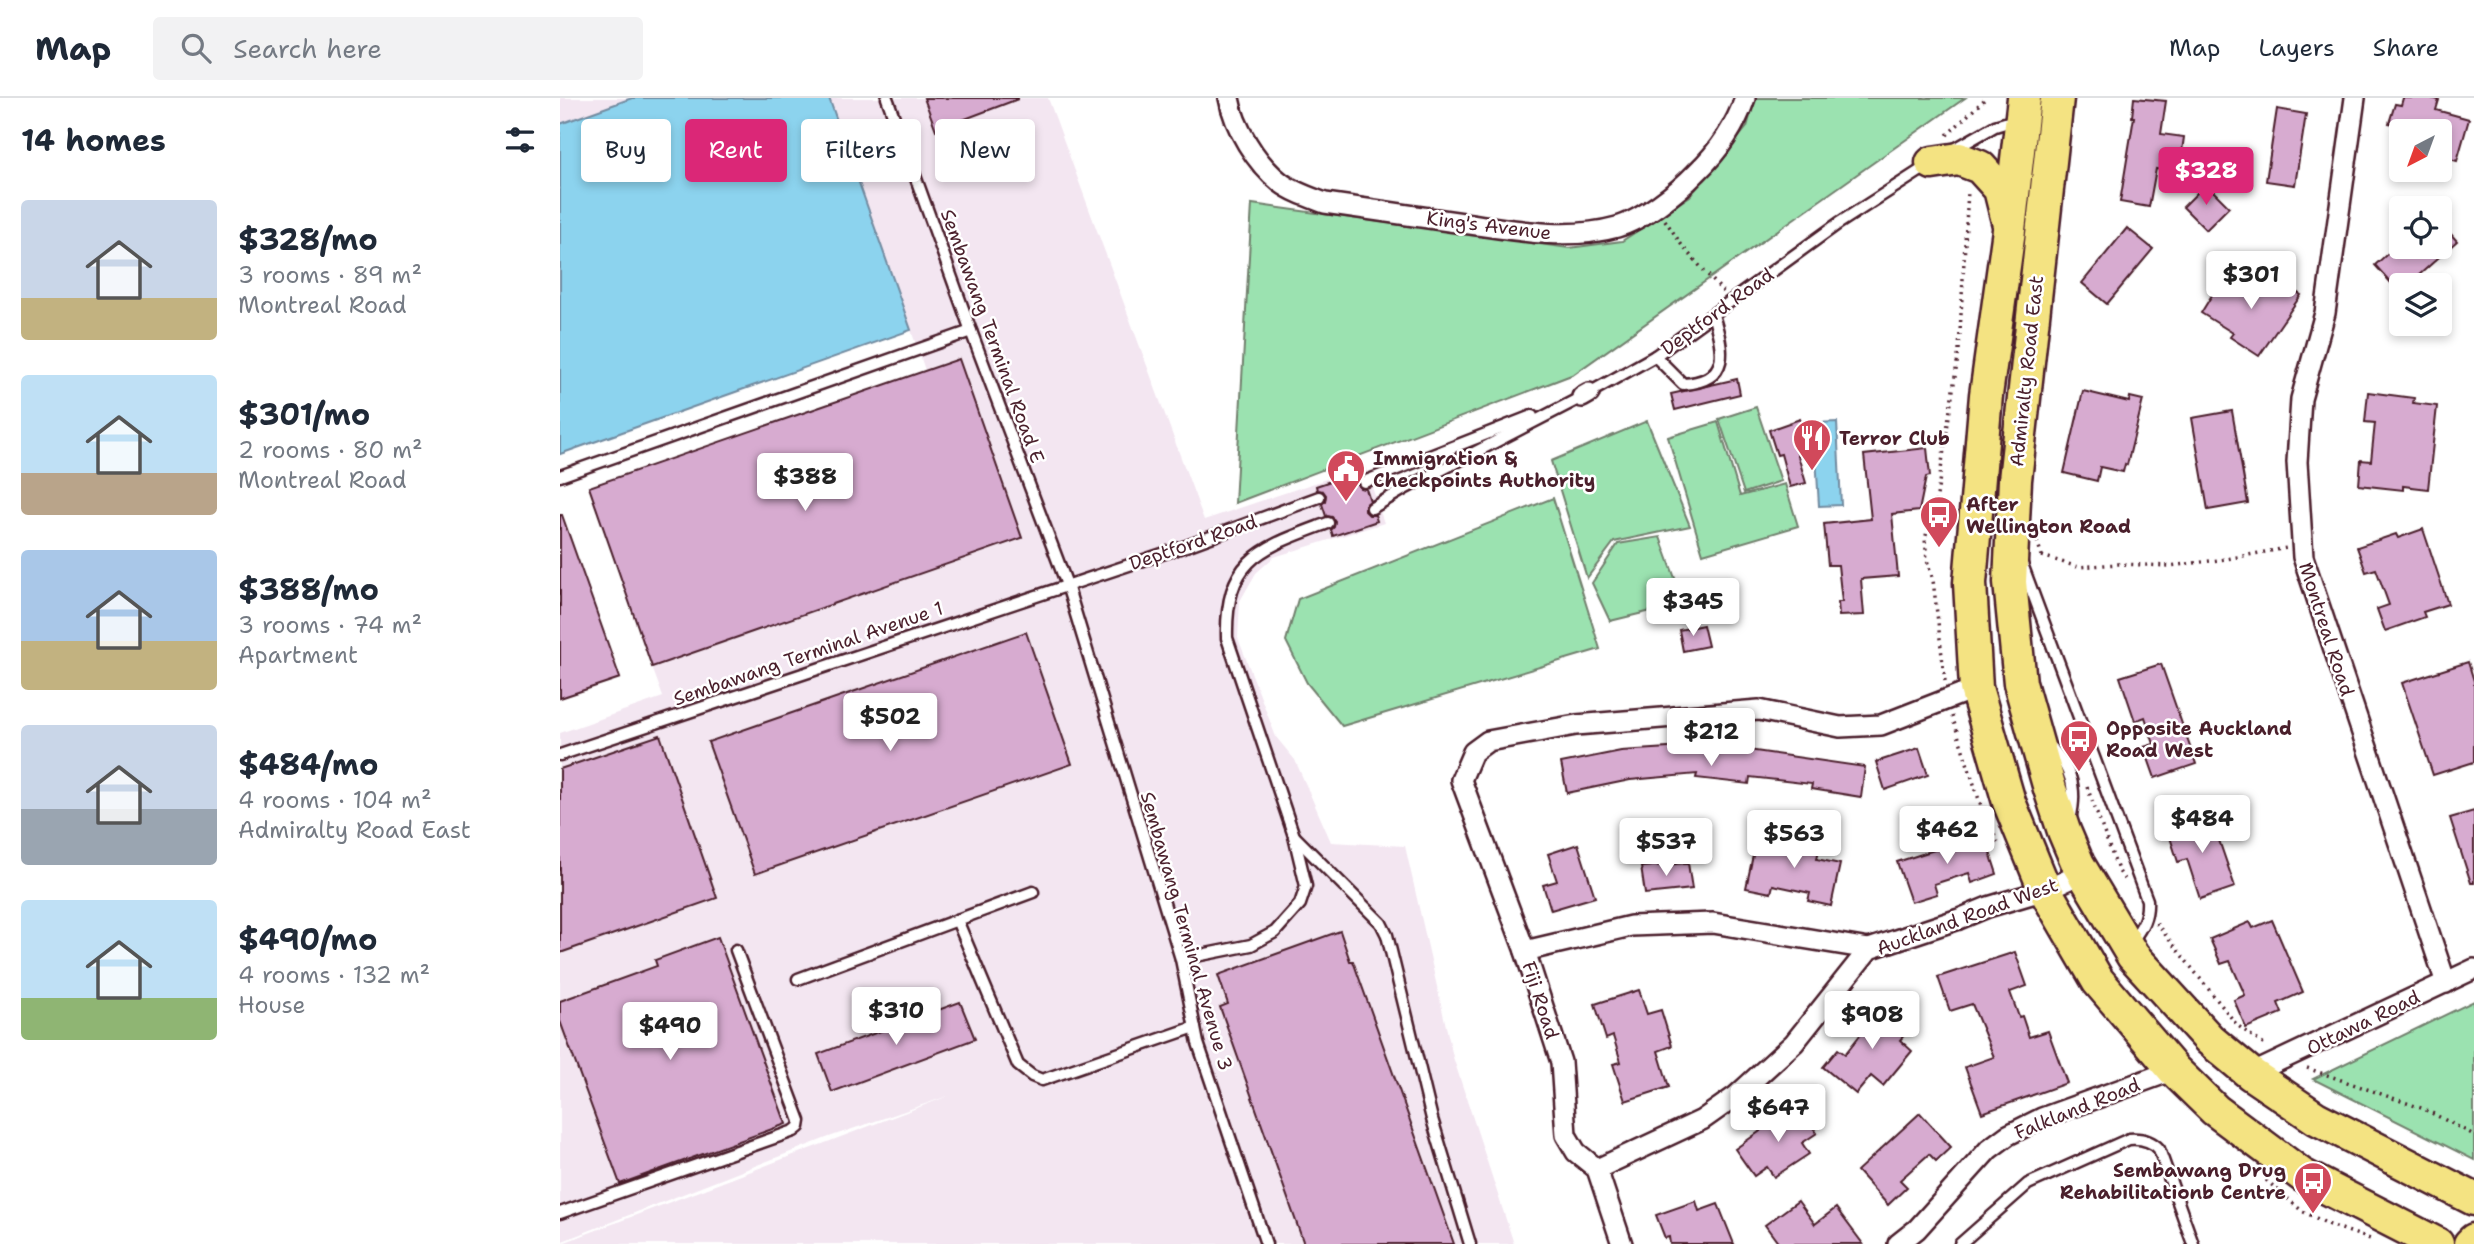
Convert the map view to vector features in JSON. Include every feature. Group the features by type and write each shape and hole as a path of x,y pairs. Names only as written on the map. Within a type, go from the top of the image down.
{"main road":[{"name":"Admiralty Road East","path":"2039,112 2010,230 1986,395 1970,583 1976,688 2009,802 2045,890 2098,981 2174,1070 2215,1110 2302,1175 2437,1244"},
{"name":"Admiralty Road East","path":"2039,112 2015,480 2017,552 2010,582 2020,683 2064,831 2083,873 2133,956 2210,1040 2251,1074 2316,1118 2474,1199"},
{"path":"1932,163 1959,159 1980,167 2000,189 2010,230"},
{"path":"2470,1244 2474,1240"}],"street":[{"name":"King's Avenue","path":"1229,98 1232,117 1259,159 1279,181 1299,193 1325,203 1535,233 1571,233 1618,227 1656,207 1684,186 1715,155 1738,120 1745,98"},
{"name":"Montreal Road","path":"2355,98 2325,313 2301,399 2297,462 2303,557 2446,983"},
{"path":"1947,699 1976,688"},
{"name":"Fiji Road","path":"1622,1244 1597,1169 1576,1153 1566,1135 1561,1062 1525,951 1461,780 1473,752 1488,741 1576,725 1759,710 1840,727 1881,725 1947,699"},
{"name":"Auckland Road West","path":"1597,1169 1702,1120 1736,1096 1794,1043 1870,949 1959,919 1987,906 2045,890 2083,873"},
{"path":"1525,951 1631,926 1713,923 1870,949"},
{"name":"Ottawa Road","path":"2251,1074 2474,969"},
{"name":"Falkland Road","path":"1898,1244 1917,1229 1989,1149 2008,1135 2042,1118 2174,1070"}],"lane":[{"name":"Sembawang Terminal Road E","path":"887,98 1067,585"},
{"name":"Deptford Road","path":"1364,482 1586,395 1656,356 1839,223 1932,163 1995,126 2039,112"},
{"path":"1656,356 1684,384 1699,383 1713,375 1721,363 1723,346 1713,315"},
{"path":"560,476 971,331"},
{"path":"1373,508 1406,488 1586,395"},
{"name":"Deptford Road","path":"1067,585 1189,545 1319,497"},
{"path":"1181,959 1251,945 1275,932 1300,904 1306,886 1294,836 1227,638 1227,615 1230,591 1244,565 1265,548 1328,523"},
{"path":"2017,552 2147,900 2148,913 2144,925 2127,947"},
{"name":"Sembawang Terminal Avenue 1","path":"560,755 1067,585"},
{"name":"Sembawang Terminal Avenue 3","path":"1067,585 1181,959 1198,1043 1266,1244"},
{"path":"1294,836 1381,923 1387,935 1432,1119 1470,1244"},
{"path":"798,979 1033,892"},
{"path":"957,920 1018,1065 1032,1076 1042,1080 1195,1027"},
{"path":"560,1213 799,1127 800,1121 736,950"},
{"path":"1960,1244 2028,1184 2129,1139 2138,1138 2154,1143 2159,1149 2193,1244"}],"path":[{"path":"1982,103 1986,98"},
{"path":"1947,699 1933,580 1927,560 1925,538 1937,496 1959,350 1967,188"},
{"path":"1656,207 1683,247 1732,301"},
{"path":"2017,552 2078,566 2171,566 2226,559 2302,544"},
{"path":"2068,729 2081,768"},
{"path":"2085,780 2118,870 2125,881"},
{"path":"2148,913 2237,1025 2284,1059 2424,1110 2474,1135"}],"shaded area":[{"path":"560,98 632,98 560,124"},
{"path":"829,98 1048,98 1204,520 1365,466 1384,523 1274,557 1256,573 1240,601 1238,638 1276,737 1295,760 1331,842 1405,846 1453,1057 1514,1244 560,1244 951,1095 829,1137 560,1242 560,733 663,697 652,667 1022,538 959,359 925,370 859,182 921,182 921,119 836,119"}],"green space":[{"path":"1755,98 1965,98 1574,374 1235,503 1252,204 1569,248 1622,241 1690,196 1747,127"},
{"path":"1756,407 1781,481 1744,493 1719,419"},
{"path":"1647,421 1690,526 1614,542 1587,578 1551,461"},
{"path":"1718,422 1740,496 1785,484 1798,526 1703,554 1668,437"},
{"path":"1553,498 1600,649 1342,726 1307,683 1286,641 1298,599"},
{"path":"1660,537 1684,603 1610,621 1592,583 1618,544"},
{"path":"2474,1001 2474,1160 2313,1079"}],"water":[{"path":"632,98 829,98 836,119 801,119 801,182 859,182 911,330 560,454 560,124"},
{"path":"1837,422 1841,505 1819,506 1814,423"}],"building":[{"path":"924,98 1018,98 965,119 935,119 935,127"},
{"path":"2134,98 2166,101 2161,134 2184,137 2179,173 2156,169 2149,207 2120,202 2134,117"},
{"path":"2403,98 2431,98 2439,100 2436,110 2469,119 2457,161 2452,160 2452,119 2390,119 2395,104 2401,105"},
{"path":"2277,109 2306,114 2295,185 2266,181"},
{"path":"2206,184 2229,207 2206,230 2183,207"},
{"path":"2127,228 2153,249 2107,304 2082,283"},
{"path":"2389,252 2389,259 2437,259 2421,273 2389,273 2389,281 2375,265"},
{"path":"2271,275 2301,295 2259,356 2230,337 2233,333 2201,313 2223,277 2257,297"},
{"path":"959,359 1022,538 652,667 589,487"},
{"path":"1737,379 1740,394 1675,410 1671,394"},
{"path":"2083,391 2129,402 2130,397 2143,400 2127,465 2125,464 2123,472 2100,467 2097,481 2064,473"},
{"path":"2368,392 2414,398 2413,403 2437,406 2428,489 2403,486 2403,490 2359,485 2361,460 2371,461 2375,423 2365,422"},
{"path":"2232,411 2248,503 2208,510 2192,418"},
{"path":"1800,419 1809,445 1796,449 1806,483 1790,487 1781,454 1777,455 1769,430"},
{"path":"1927,448 1930,476 1926,477 1919,511 1892,514 1898,576 1861,579 1864,615 1839,616 1838,602 1842,602 1838,565 1828,565 1824,524 1871,519 1864,455"},
{"path":"1360,471 1357,484 1366,489 1370,501 1365,505 1365,511 1369,515 1375,515 1377,521 1333,536 1331,530 1335,521 1326,516 1322,504 1326,495 1317,490 1316,486"},
{"path":"560,515 620,678 560,698"},
{"path":"2423,529 2448,604 2423,612 2425,617 2385,631 2377,609 2389,605 2376,569 2366,572 2357,547 2396,534 2398,538"},
{"path":"1703,625 1708,646 1683,651 1679,630"},
{"path":"1026,632 1072,764 755,874 708,742"},
{"path":"2468,662 2474,681 2474,762 2433,775 2402,683"},
{"path":"2161,664 2196,764 2155,778 2144,747 2154,744 2145,717 2135,721 2120,677"},
{"path":"660,735 717,898 560,953 560,769"},
{"path":"1700,743 1865,767 1861,797 1811,789 1812,784 1750,777 1749,784 1696,778 1697,774 1630,780 1567,793 1561,763 1621,751 1700,746"},
{"path":"1919,748 1928,775 1885,790 1876,762"},
{"path":"2474,811 2474,883 2471,883 2450,818"},
{"path":"2210,814 2235,887 2200,899 2187,859 2178,862 2167,828"},
{"path":"1984,834 1997,874 1972,883 1969,873 1934,884 1937,894 1911,902 1897,862"},
{"path":"1775,835 1820,844 1817,859 1840,864 1831,906 1808,901 1810,893 1773,885 1771,893 1746,888 1755,846 1772,850"},
{"path":"1578,844 1595,897 1551,910 1543,885 1557,881 1548,854"},
{"path":"1688,863 1692,889 1645,894 1641,867"},
{"path":"2272,920 2303,992 2278,1003 2282,1013 2246,1028 2234,1000 2245,995 2230,961 2221,964 2210,939 2250,922 2253,928"},
{"path":"1340,931 1454,1244 1304,1244 1220,1007 1228,1004 1218,975"},
{"path":"718,937 786,1124 620,1184 560,1021 560,1001 657,966 655,960"},
{"path":"2015,952 2027,986 2010,992 2019,1017 2022,1016 2029,1037 2048,1031 2067,1083 1982,1113 1965,1067 1994,1057 1972,1004 1950,1011 1938,977"},
{"path":"1639,990 1647,1014 1661,1010 1672,1046 1658,1051 1669,1087 1625,1101 1613,1064 1621,1062 1613,1036 1606,1039 1595,1004"},
{"path":"1878,1000 1911,1027 1900,1040 1912,1051 1883,1086 1871,1076 1856,1094 1823,1067 1838,1049 1845,1054 1868,1025 1862,1020"},
{"path":"960,1002 975,1039 832,1092 818,1054"},
{"path":"1797,1105 1817,1133 1802,1143 1809,1154 1774,1177 1767,1167 1754,1176 1735,1149"},
{"path":"1920,1113 1951,1147 1936,1161 1929,1154 1900,1180 1907,1187 1888,1205 1857,1171"},
{"path":"1696,1201 1699,1211 1718,1204 1734,1244 1670,1244 1669,1237 1665,1238 1656,1215"},
{"path":"1798,1201 1815,1224 1836,1208 1863,1244 1779,1244 1765,1225"}],"place":[{"name":"Terror Club","path":"1812,472"},
{"name":"Immigration & Checkpoints Authority","path":"1346,503"},
{"name":"After Wellington Road","path":"1939,549"},
{"name":"Opposite Auckland Road West","path":"2079,773"},
{"name":"Sembawang Drug Rehabilitationb Centre","path":"2313,1215"}]}
